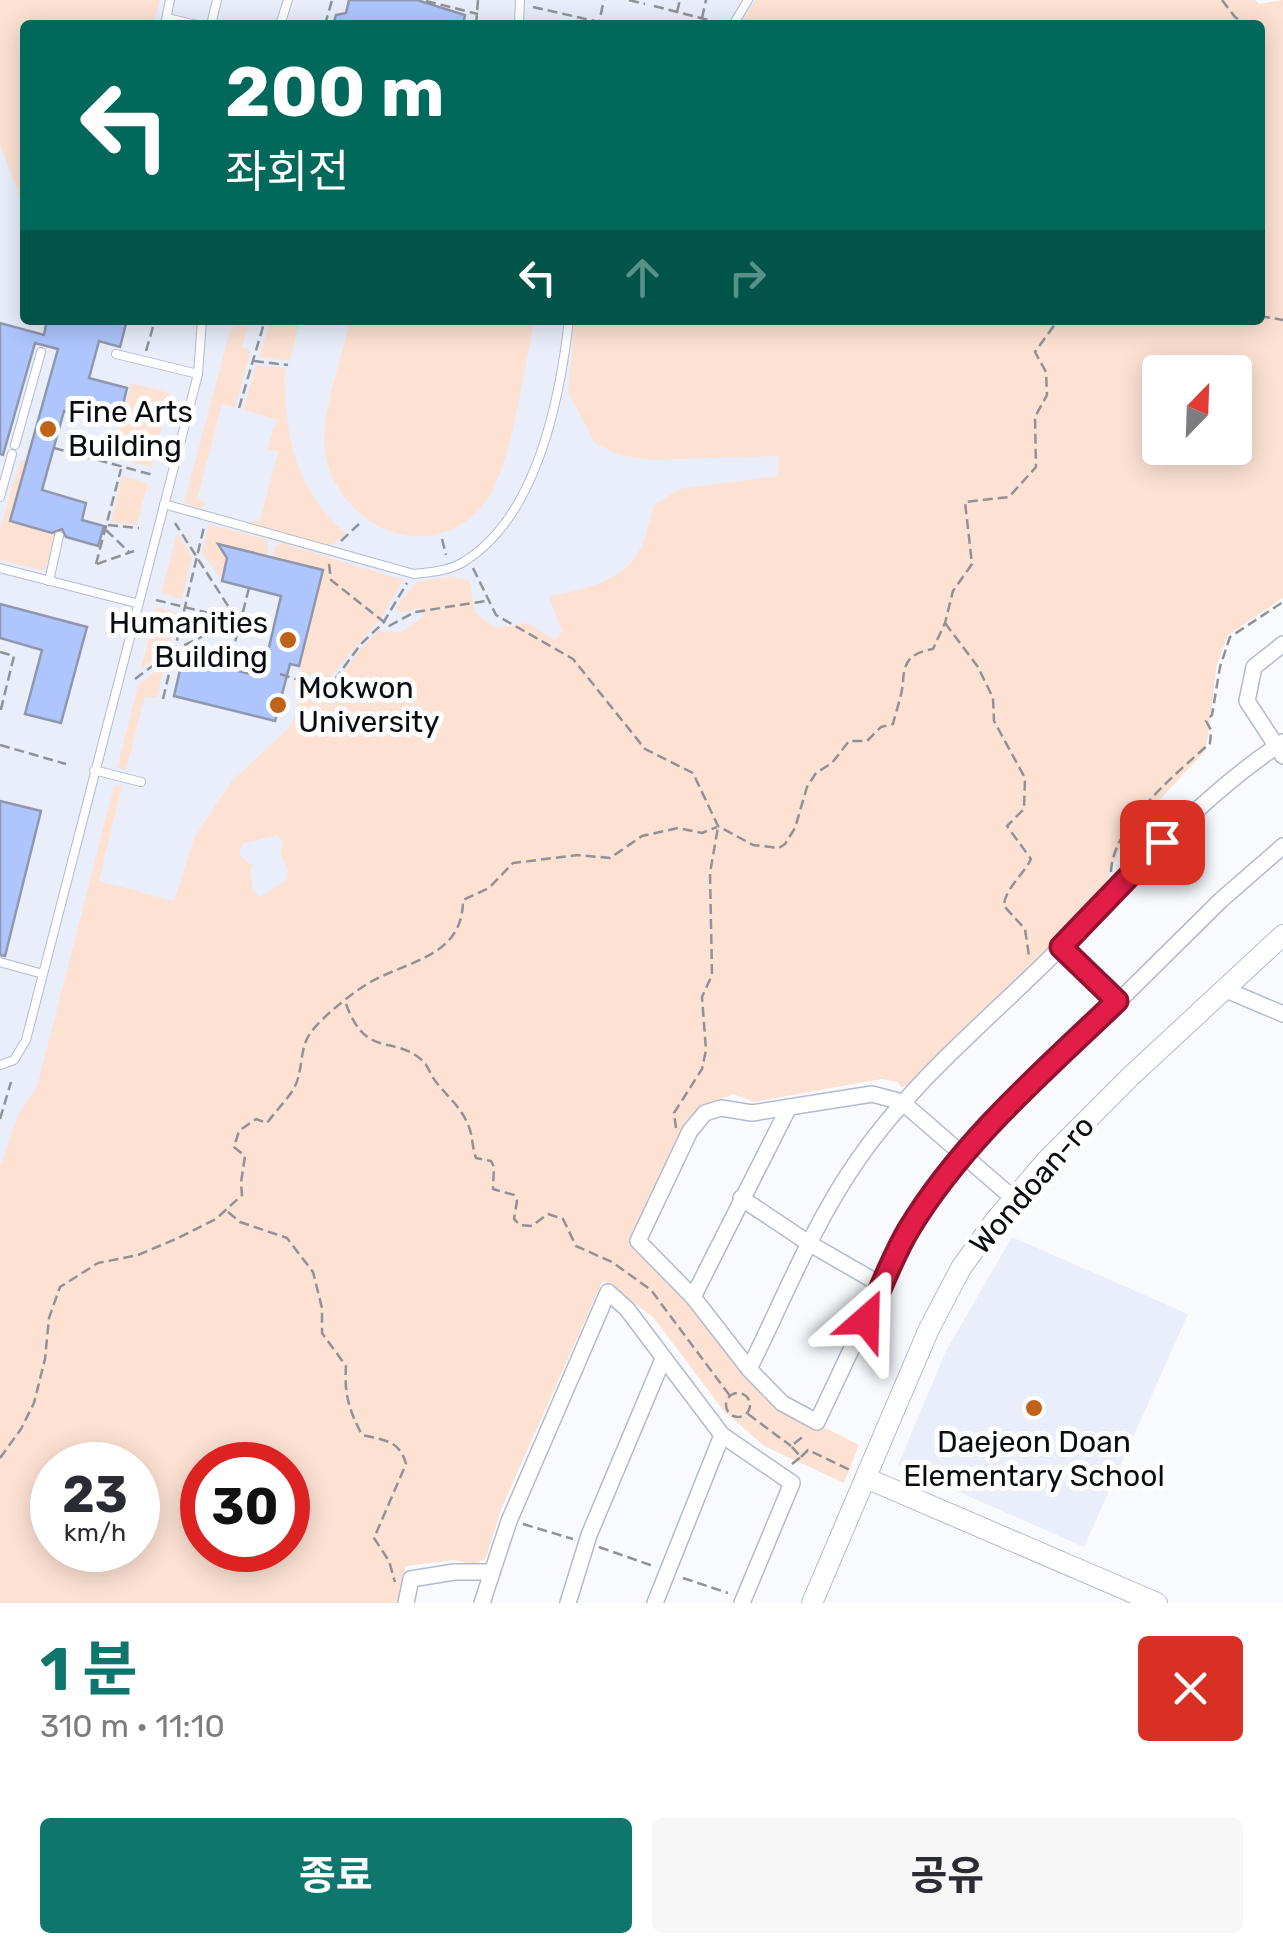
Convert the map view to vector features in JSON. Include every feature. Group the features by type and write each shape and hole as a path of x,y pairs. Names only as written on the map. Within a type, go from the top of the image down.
{"street":[{"path":"749,1370 807,1242 854,1166 922,1078 986,1022 1111,894 1238,773 1281,748 1246,701 1254,666 1283,644"},
{"path":"1013,1198 963,1155 902,1102 872,1094 752,1113 721,1108 705,1113 690,1131 638,1241 693,1297 749,1370 782,1403 817,1422 907,1231 963,1155 1221,900 1283,846"},
{"name":"Wondoan-ro","path":"812,1603 858,1474 961,1268 1013,1198 1116,1090 1283,935"},
{"path":"1061,947 1117,1001"},
{"path":"1224,989 1283,1014"},
{"path":"693,1297 788,1107"},
{"path":"741,1198 883,1286"},
{"path":"482,1603 490,1572 608,1292 627,1310 722,1434 792,1482 739,1600"},
{"path":"568,1603 590,1535 664,1359"},
{"path":"655,1603 722,1434"},
{"path":"858,1474 1157,1603"},
{"path":"402,1597 411,1579 454,1572 490,1572"}],"lane":[{"path":"0,1065 20,1054 43,974 198,374 202,325"},
{"path":"164,504 414,574 437,572 462,563 483,548 508,519 548,431 568,325"},
{"path":"0,497 41,352"},
{"path":"116,354 198,374"},
{"path":"49,581 59,536"},
{"path":"0,568 136,603"},
{"path":"94,770 141,782"},
{"path":"0,962 43,974"}],"path":[{"path":"477,20 478,0"},
{"path":"545,10 548,0"},
{"path":"629,0 645,4"},
{"path":"677,12 680,0"},
{"path":"702,18 706,0"},
{"path":"1222,0 1240,20"},
{"path":"426,1 478,14"},
{"path":"654,6 709,20"},
{"path":"532,7 580,20"},
{"path":"694,20 695,16"},
{"path":"146,352 154,325"},
{"path":"239,408 264,325"},
{"path":"718,826 753,845 778,848 786,844 816,773 850,741 867,741 881,727 892,724 902,668 908,659 932,649 945,623 953,591 972,564 965,502 1009,497 1036,467 1035,417 1047,395 1046,372 1035,352 1054,325"},
{"path":"252,360 288,365"},
{"path":"116,426 171,406"},
{"path":"54,448 153,475"},
{"path":"106,526 132,552 96,564 121,466"},
{"path":"162,699 207,516"},
{"path":"175,524 239,621"},
{"path":"336,546 359,524"},
{"path":"106,526 139,528"},
{"path":"442,539 445,554"},
{"path":"328,564 332,580 390,626 415,612 487,601"},
{"path":"472,565 496,616 573,659 644,749 693,773 718,826 710,873 712,975 702,997 706,1050 702,1069 674,1113 681,1148"},
{"path":"280,674 326,688 383,623 414,574"},
{"path":"229,668 249,588"},
{"path":"156,600 273,629"},
{"path":"1111,894 1111,860 1124,831 1210,743 1211,730 1206,722 1212,715 1230,636 1283,602"},
{"path":"136,679 174,650 239,621"},
{"path":"945,623 978,667 992,698 994,721 1025,778 1024,809 1007,826 1031,859 1004,898 1004,906 1025,930 1029,955"},
{"path":"0,652 14,656 0,713"},
{"path":"230,662 271,672"},
{"path":"0,746 66,764"},
{"path":"0,1458 34,1403 46,1359 49,1318 60,1287 98,1263 138,1254 178,1238 226,1210 242,1195 245,1156 234,1148 239,1130 256,1119 268,1123 297,1081 304,1044 312,1031 367,984 433,954 458,930 463,900 488,888 513,863 578,855 610,858 642,836 678,828 702,833 718,826"},
{"path":"345,1002 358,1028 376,1045 408,1050 427,1065 433,1080 469,1126 476,1158 494,1166 493,1189 514,1194 515,1206"},
{"path":"0,1119 11,1082"},
{"path":"226,1210 240,1222 287,1238 313,1272 322,1308 322,1333 346,1366 344,1392 362,1435 388,1440 404,1454 406,1464 374,1538 389,1561 402,1597"},
{"path":"749,1389 730,1396 726,1406 732,1416 746,1413 801,1458"},
{"path":"743,1394 750,1402 746,1413"},
{"path":"791,1446 805,1434"},
{"path":"800,1439 808,1450 858,1474"},
{"path":"791,1465 808,1450"},
{"path":"517,1522 578,1540"},
{"path":"593,1545 657,1568"},
{"path":"672,1574 739,1600"}],"shaded area":[{"name":"Mokwon University","path":"0,0 922,0 912,20 20,20 20,325 834,325 808,443 0,1384"},
{"path":"0,0 160,0 154,20 20,20 20,197 0,144"},
{"path":"756,0 1255,0 1259,4 1283,0 1283,598 1228,635 1217,664 1206,750 1123,839 1104,890 992,1012 914,1085 901,1087 898,1082 881,1079 754,1102 734,1094 700,1107 637,1243 781,1405 859,1445 844,1483 764,1446 723,1410 653,1317 603,1280 502,1507 486,1558 474,1565 454,1560 406,1566 397,1603 0,1603 0,1166 19,1113 37,1087 114,786 122,785 99,881 174,901 194,838 231,782 290,727 298,709 293,681 307,685 308,701 327,696 378,631 401,632 424,616 419,607 406,613 395,609 416,582 451,577 469,580 475,612 495,628 528,623 555,640 562,632 549,596 596,585 628,566 641,545 654,505 680,489 778,476 779,456 649,460 619,455 595,443 568,392 575,325 1265,325 1265,20 743,20","holes":["277,835 283,842 281,856 288,870 287,880 260,897 254,893 250,872 253,866 239,855 242,844"]},
{"path":"269,325 298,325 290,361 259,357"},
{"path":"350,325 533,325 517,413 496,482 488,498 467,520 443,533 417,536 391,532 367,519 347,501 333,477 325,448 333,384"},
{"path":"236,326 248,327 242,347 251,351 235,407 222,404 197,500 207,503 201,508 184,503 230,331"},
{"path":"256,365 285,368 287,414 296,458 315,499 346,533 330,547 252,525 250,521 260,521 278,452 268,449 276,419 244,410"},
{"path":"131,383 170,393 167,405 121,421"},
{"path":"166,410 152,467 112,457 120,427"},
{"path":"28,458 10,521 55,534 45,571 0,560 0,529 20,462"},
{"path":"122,476 148,483 137,525 111,522"},
{"path":"209,524 268,540 267,556 219,544 227,558 222,577 218,576 202,552"},
{"path":"177,533 192,557 182,599 161,593"},
{"path":"282,543 403,580 382,617 327,681 303,673 299,666 323,570 273,557 275,547"},
{"path":"157,607 178,613 169,649 141,669"},
{"path":"164,665 157,698 145,696 126,770 117,768 138,685"},
{"name":"Daejeon Doan Elementary School","path":"1012,1237 1188,1314 1084,1547 898,1465 946,1351"}],"building":[{"path":"349,0 417,0 465,15 464,20 334,20 336,15 346,13"},
{"name":"Fine Arts Building","path":"0,323 44,335 46,325 126,325 120,347 99,341 89,378 127,388 121,413 110,410 106,422 64,411 42,490 86,503 82,520 104,526 98,546 66,537 62,529 52,533 10,521 58,349 35,343 3,455 0,454"},
{"name":"Humanities Building","path":"218,544 323,570 299,666 290,664 275,721 174,696 183,657 262,677 281,596 222,581 227,558"},
{"path":"0,604 87,627 61,723 25,714 42,650 0,638"},
{"path":"0,801 41,811 5,956 0,955"}],"place":[{"name":"Fine Arts Building","path":"48,429"},
{"name":"Humanities Building","path":"288,640"},
{"name":"Mokwon University","path":"278,705"},
{"name":"Daejeon Doan Elementary School","path":"1034,1408"}],"route":[{"path":"866,1320 907,1231 935,1190 999,1117 1117,1001 1061,947 1162,842"}]}
